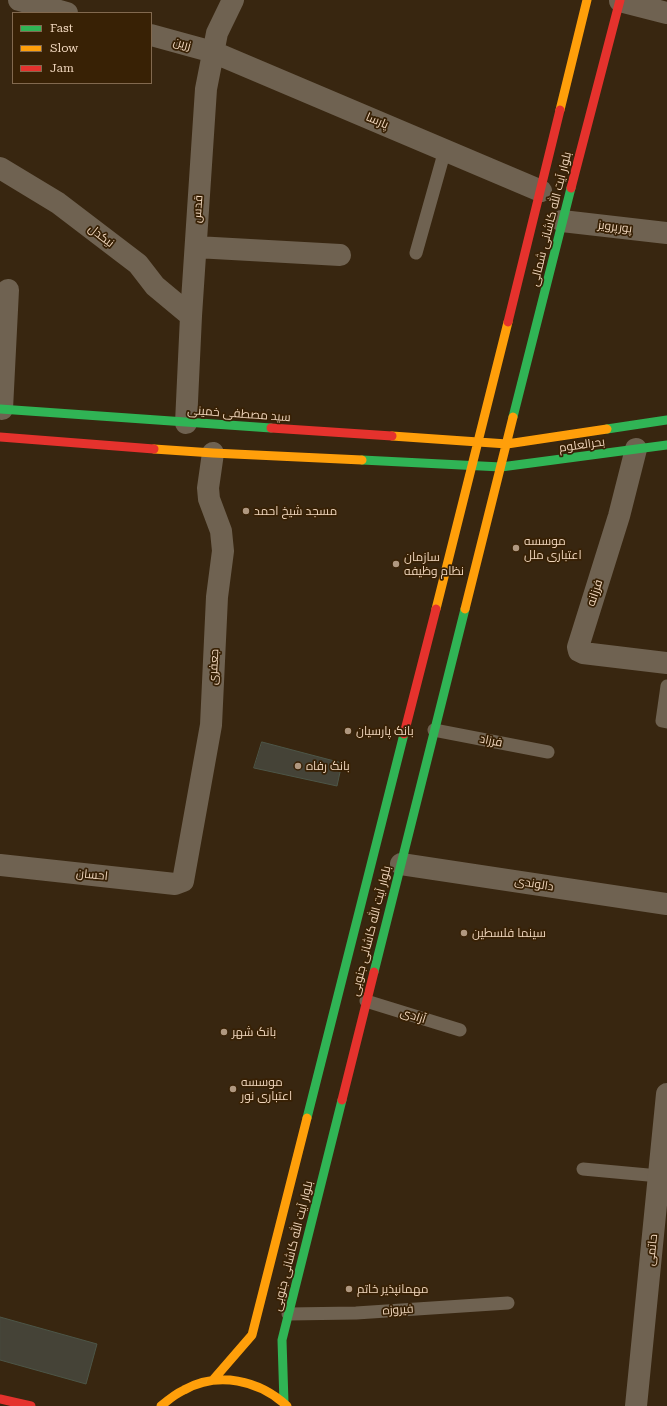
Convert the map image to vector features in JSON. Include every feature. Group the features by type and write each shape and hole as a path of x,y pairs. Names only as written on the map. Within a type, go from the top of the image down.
{"main road":[{"name":"بلوار آیت الله کاشانی شمالی","path":"471,466 587,0"},
{"name":"بلوار آیت الله کاشانی شمالی","path":"501,467 562,221 620,0"},
{"name":"سید مصطفی خمینی","path":"1,409 477,443"},
{"name":"بحرالعلوم","path":"477,443 507,444 667,420"},
{"path":"0,437 213,453 471,466"},
{"name":"بحرالعلوم","path":"471,466 501,467 667,445"},
{"name":"بلوار آیت الله کاشانی جنوبی","path":"213,1380 252,1335 471,466"},
{"name":"بلوار آیت الله کاشانی جنوبی","path":"286,1405 282,1340 501,467"},
{"path":"161,1406 175,1395 193,1385 213,1380 244,1382 272,1394 286,1405"},
{"path":"0,1398 31,1406"}],"street":[{"path":"18,0 63,12"},
{"name":"قدس","path":"186,422 191,316 206,89 217,33 233,0"},
{"path":"620,0 667,13"},
{"name":"زرین","path":"152,35 213,52"},
{"name":"پارسا","path":"213,52 540,191"},
{"name":"نیکدل","path":"0,168 58,203 138,264 155,286 191,316"},
{"name":"پورپرویز","path":"562,221 667,233"},
{"path":"196,247 340,255"},
{"path":"1,409 8,290"},
{"name":"فرزانه","path":"636,449 619,516 578,647 579,652 583,653 667,663"},
{"name":"جعفری","path":"183,881 211,725 217,597 223,551 221,531 209,499 208,488 213,453"},
{"name":"دالوندی","path":"401,864 667,904"},
{"name":"احسان","path":"0,865 175,884 183,881"},
{"name":"حاتمی","path":"636,1406 659,1176 665,1145 667,1094"}],"lane":[{"path":"416,253 445,150"},
{"path":"667,686 662,721 667,722"},
{"name":"فرزاد","path":"434,730 548,752"},
{"name":"آزادی","path":"366,1001 460,1030"},
{"path":"584,1168 659,1176"},
{"name":"فیروزه","path":"288,1314 356,1313 508,1303"}],"building":[{"name":"بانک رفاه","path":"262,742 342,763 337,786 254,768"},
{"path":"0,1317 97,1344 86,1384 0,1360"}],"traffic: fast":[{"path":"513,417 571,188"},
{"path":"0,409 271,428"},
{"path":"607,429 667,420"},
{"path":"362,460 501,467 667,445"},
{"path":"374,972 465,609"},
{"path":"307,1118 404,734"},
{"path":"284,1403 282,1340 342,1100"}],"traffic: slow":[{"path":"560,110 587,0"},
{"path":"436,609 508,322"},
{"path":"465,609 513,417"},
{"path":"392,436 507,444 607,429"},
{"path":"154,449 362,460"},
{"path":"213,1380 252,1335 307,1118"},
{"path":"161,1406 178,1393 197,1384 224,1380 238,1381 264,1390 287,1406"}],"traffic: jam":[{"path":"571,188 620,0"},
{"path":"508,322 560,110"},
{"path":"271,428 392,436"},
{"path":"0,437 154,449"},
{"path":"404,734 436,609"},
{"path":"342,1100 374,972"},
{"path":"0,1399 31,1406"}],"place":[{"name":"مسجد شیخ احمد","path":"246,511"},
{"name":"موسسه اعتباری ملل","path":"516,548"},
{"name":"سازمان نظام وظیفه","path":"396,564"},
{"name":"بانک پارسیان","path":"348,731"},
{"name":"بانک رفاه","path":"298,766"},
{"name":"سینما فلسطین","path":"464,933"},
{"name":"بانک شهر","path":"224,1032"},
{"name":"موسسه اعتباری نور","path":"233,1089"},
{"name":"مهمانپذیر خاتم","path":"349,1289"}]}
